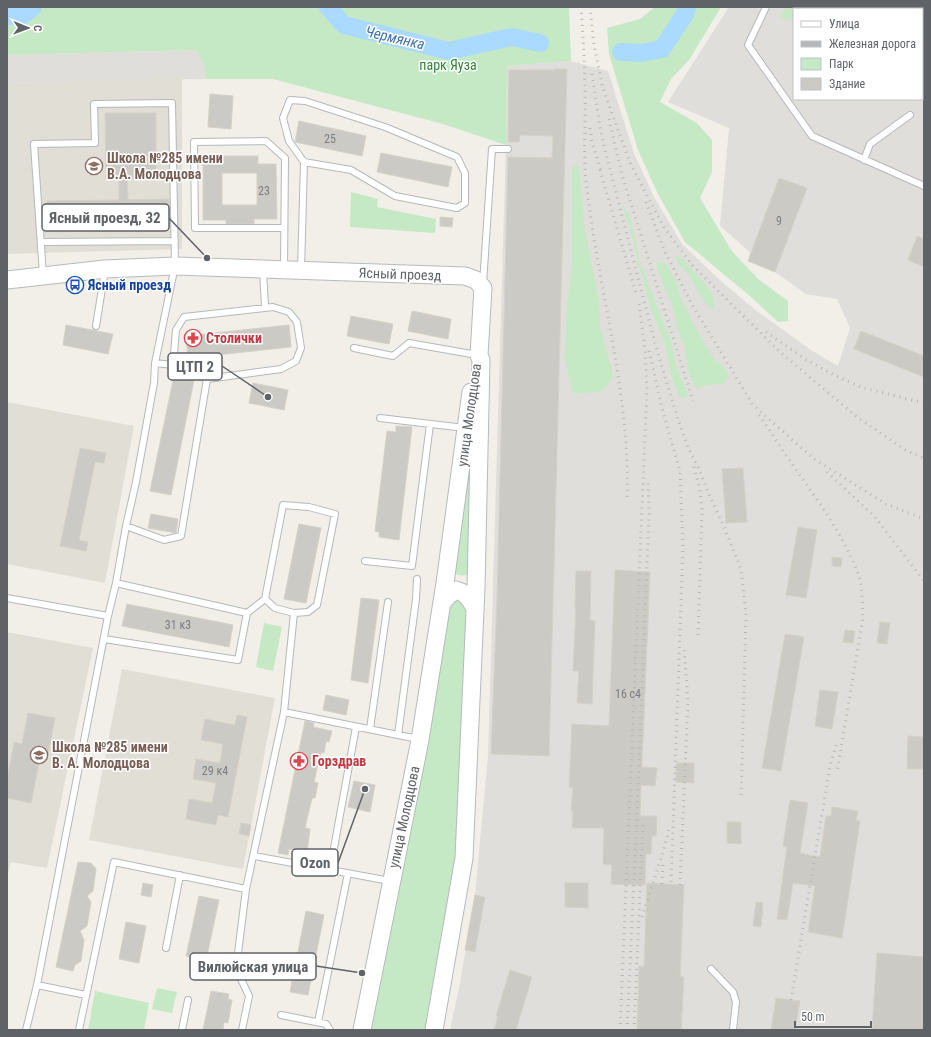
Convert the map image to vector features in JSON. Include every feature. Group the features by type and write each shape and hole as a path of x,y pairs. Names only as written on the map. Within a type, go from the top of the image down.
{"street":[{"name":"Ясный проезд","path":"7,280 105,269 175,266 465,276 476,280 483,288"},
{"path":"479,355 483,288"},
{"name":"улица Молодцова","path":"362,1030 420,740 447,569 476,358 479,355"},
{"name":"улица Молодцова","path":"434,1030 464,858 475,608 481,360 479,355"},
{"path":"447,569 451,576 457,580 463,581 470,577 476,569"},
{"path":"442,603 456,590 462,591 469,597 475,608"}],"lane":[{"path":"766,7 748,45 812,136 924,186"},
{"path":"301,270 304,162 288,141 283,118 290,100 305,101 385,127 457,157 465,173 465,203 457,208 395,196 350,170 304,162"},
{"path":"26,1030 37,985 108,616 116,583 126,526 150,411 155,363 175,266 172,103 94,104 95,143 34,144 43,276"},
{"path":"864,160 870,144 910,115"},
{"path":"284,228 195,228 194,142 266,141 285,158 284,269"},
{"path":"483,288 492,149 508,149"},
{"path":"40,242 175,241"},
{"path":"96,326 105,269"},
{"path":"262,269 265,307"},
{"path":"155,363 173,365 207,379 281,369 296,361 301,348 297,322 289,312 273,306 184,317 176,330 173,365"},
{"path":"354,348 393,356 410,343 479,355"},
{"path":"126,526 164,540 182,536 207,379"},
{"path":"380,418 466,428"},
{"path":"365,561 412,566 430,424"},
{"path":"104,639 238,660 247,613 265,599 283,505 309,507 335,514 317,605 308,612 294,614 275,608 265,599"},
{"path":"398,735 416,599 417,579"},
{"path":"116,583 247,613"},
{"path":"7,598 108,616"},
{"path":"370,729 388,602"},
{"path":"242,1030 249,996 240,977 236,961 246,889 284,712 294,614"},
{"path":"284,712 420,740"},
{"path":"330,870 356,727"},
{"path":"254,856 391,881"},
{"path":"79,1030 114,862 246,889"},
{"path":"318,1022 348,873"},
{"path":"166,948 180,875"},
{"path":"711,969 733,992 736,1002 733,1030"},
{"path":"37,985 86,995"},
{"path":"182,1030 188,1000"},
{"path":"280,1015 326,1024 330,1030"}],"shaded area":[{"path":"729,7 924,7 924,1030 450,1030 460,983 475,895 488,756 507,66 571,61 608,71 634,153 654,197 682,244 722,282 758,312 811,350 838,366 850,328 837,299 806,294 775,272 748,261 751,253 720,226 729,128 668,102"},
{"path":"196,50 205,67 205,79 7,83 7,55"},
{"name":"Школа №285 имени В.А. Молодцова","path":"182,78 182,249 7,254 7,83"},
{"path":"7,402 134,426 105,583 7,564"},
{"name":"Школа №285 имени В. А. Молодцова","path":"7,632 93,648 47,868 11,862 7,878"},
{"path":"122,669 275,698 243,869 89,840"}],"green space":[{"name":"парк Яуза","path":"7,7 569,7 571,61 507,66 506,145 443,124 273,79 205,79 205,67 196,50 7,55"},
{"path":"655,7 721,7 689,60 671,79 660,102 697,123 712,140 712,172 700,198 731,250 758,279 788,301 788,321 778,322 751,297 685,242 658,194 638,150 609,54 607,28 640,19"},
{"path":"786,7 811,7 793,8 793,18 786,20 781,17"},
{"path":"574,166 579,166 585,230 599,301 600,328 613,374 609,384 602,391 576,394 572,391 565,359 566,317 572,260 572,171"},
{"path":"351,192 378,199 377,207 436,219 435,233 350,227"},
{"path":"622,202 631,220 640,262 672,345 676,365 687,393 686,398 681,398 678,394 672,378 664,341 650,306"},
{"path":"677,256 682,258 713,295 714,310 706,304 687,272 676,261"},
{"path":"657,262 666,263 676,282 680,297 694,325 712,356 727,371 728,376 726,381 722,384 706,385 697,389 694,385 688,370 685,348 677,328 674,312 657,268"},
{"path":"476,405 469,573 461,576 453,572"},
{"path":"455,596 466,605 459,859 428,1030 369,1030 445,604"},
{"path":"264,623 282,627 273,671 256,667"},
{"path":"157,988 177,992 172,1013 152,1009"},
{"path":"95,991 149,1003 144,1030 88,1030"}],"building":[{"path":"567,69 549,756 491,754 497,601 508,157 552,158 553,136 520,135 519,142 508,142 509,70"},
{"path":"210,94 233,96 231,129 208,127"},
{"path":"105,113 156,113 156,179 127,179 128,200 169,199 170,223 47,225 47,201 119,200 119,179 106,179"},
{"path":"299,121 366,136 362,156 295,142"},
{"path":"381,153 452,167 448,187 377,172"},
{"path":"220,156 258,156 258,164 276,164 277,219 254,219 254,224 226,224 226,220 203,220 203,164 220,164","holes":["222,173 257,173 257,205 222,205"]},
{"path":"779,178 807,188 775,272 748,261"},
{"path":"440,217 453,218 452,227 440,226"},
{"path":"917,236 924,239 924,267 908,260"},
{"path":"412,311 451,319 448,339 408,331"},
{"path":"351,316 393,324 389,344 347,336"},
{"path":"66,325 113,334 108,354 63,345"},
{"path":"289,325 291,347 188,358 186,336"},
{"path":"861,331 924,356 924,377 854,349"},
{"path":"174,376 194,380 171,495 150,491"},
{"path":"253,383 288,390 284,410 249,403"},
{"path":"396,426 412,427 399,540 379,537 379,532 375,531 387,431 396,432"},
{"path":"80,448 106,453 104,463 95,462 79,540 88,542 86,551 60,546"},
{"path":"743,468 747,522 726,523 722,469"},
{"path":"151,514 178,519 176,533 148,528"},
{"path":"299,524 321,528 306,603 284,599"},
{"path":"798,527 817,530 806,598 786,595"},
{"path":"832,557 842,558 841,567 832,566"},
{"path":"615,570 650,572 642,767 657,768 655,786 641,785 640,816 657,816 656,836 652,836 651,854 646,854 645,885 611,884 612,865 603,864 604,828 572,828 573,811 571,811 573,788 569,787 572,724 609,726"},
{"path":"576,571 591,571 590,620 595,621 592,704 577,703 579,671 573,671"},
{"path":"361,598 379,600 368,683 351,680"},
{"path":"127,604 233,625 229,647 122,626"},
{"path":"880,622 890,623 887,644 877,643"},
{"path":"845,630 855,631 853,643 843,642"},
{"path":"785,634 804,637 781,771 762,768"},
{"path":"820,690 838,692 832,729 815,726"},
{"path":"326,695 349,700 346,715 323,710"},
{"path":"28,713 55,718 48,755 41,754 31,803 7,798 7,780 14,742 22,744"},
{"path":"237,715 247,717 228,817 218,815 216,825 186,819 189,799 212,803 216,783 193,779 196,759 220,763 223,744 201,740 205,719 235,725"},
{"path":"305,721 314,723 313,727 332,731 329,742 326,741 324,753 321,752 314,782 318,783 315,798 312,798 305,828 310,829 307,853 289,849 288,855 278,853"},
{"path":"908,736 924,737 924,769 907,769"},
{"path":"676,763 694,763 694,783 676,782"},
{"path":"354,781 375,785 370,812 348,807"},
{"path":"790,800 808,803 800,853 820,857 826,816 831,816 832,807 858,811 856,820 860,821 842,938 808,932 815,886 793,883 787,920 777,919 787,847 783,846"},
{"path":"727,822 741,822 741,844 727,843"},
{"path":"241,823 251,825 249,836 239,834"},
{"path":"78,862 91,863 96,869 93,891 87,896 91,902 87,926 80,931 84,940 81,961 75,965 73,971 56,967"},
{"path":"143,883 153,885 151,897 141,895"},
{"path":"565,883 588,883 588,908 565,907"},
{"path":"647,883 684,885 680,976 684,977 681,1030 637,1030 639,966 644,967"},
{"path":"475,895 485,897 475,952 465,950"},
{"path":"199,896 219,900 206,960 186,956"},
{"path":"756,902 763,903 761,927 753,926"},
{"path":"306,911 324,915 308,995 290,992"},
{"path":"126,922 146,926 139,963 119,959"},
{"path":"877,953 924,957 924,1030 872,1030"},
{"path":"510,970 532,977 516,1030 494,1030 498,1016 496,1016"},
{"path":"211,991 229,994 228,999 232,1000 228,1023 224,1022 223,1030 203,1030"},
{"path":"776,998 800,1001 795,1030 771,1030"}],"waterway":[{"name":"Чермянка","path":"7,16 23,15 33,7"},
{"name":"Чермянка","path":"328,7 344,25 449,51 511,37 540,43"},
{"name":"Чермянка","path":"621,52 641,53 662,49 685,14 687,7"}],"railway":[{"path":"581,7 585,73 586,180 591,220 619,380 627,460 627,501"},
{"path":"590,7 594,45 603,89 631,165 665,229 693,266 779,351 857,417 907,451 924,458"},
{"path":"592,74 605,150 656,347 688,448 699,469 741,569 746,614 741,798"},
{"path":"609,119 622,175 693,401"},
{"path":"590,128 592,142 602,174"},
{"path":"600,170 636,293"},
{"path":"646,202 664,250 691,303 753,405 814,459 886,504 924,519"},
{"path":"620,1030 647,389 645,350 639,303"},
{"path":"766,332 805,359 860,387 924,403"},
{"path":"649,351 662,408 680,471 683,547 671,884"},
{"path":"759,415 818,501 845,545 859,576 862,592 863,618 837,772"},
{"path":"694,467 700,490 702,509 698,638"},
{"path":"827,472 874,516 924,581"},
{"path":"627,1030 649,513 648,479"},
{"path":"680,885 688,702 684,646"},
{"path":"791,1000 830,766 837,742"},
{"path":"634,1030 643,824"},
{"path":"642,917 669,829"},
{"path":"662,884 663,862"}],"place":[{"name":"Школа №285 имени В.А. Молодцова","path":"94,166"},
{"name":"Ясный проезд, 32","path":"207,258"},
{"name":"Ясный проезд","path":"75,285"},
{"name":"Столички","path":"193,338"},
{"name":"ЦТП 2","path":"268,397"},
{"name":"Школа №285 имени В. А. Молодцова","path":"39,755"},
{"name":"Горздрав","path":"299,761"},
{"name":"Ozon","path":"365,789"},
{"name":"Вилюйская улица","path":"362,973"}]}
